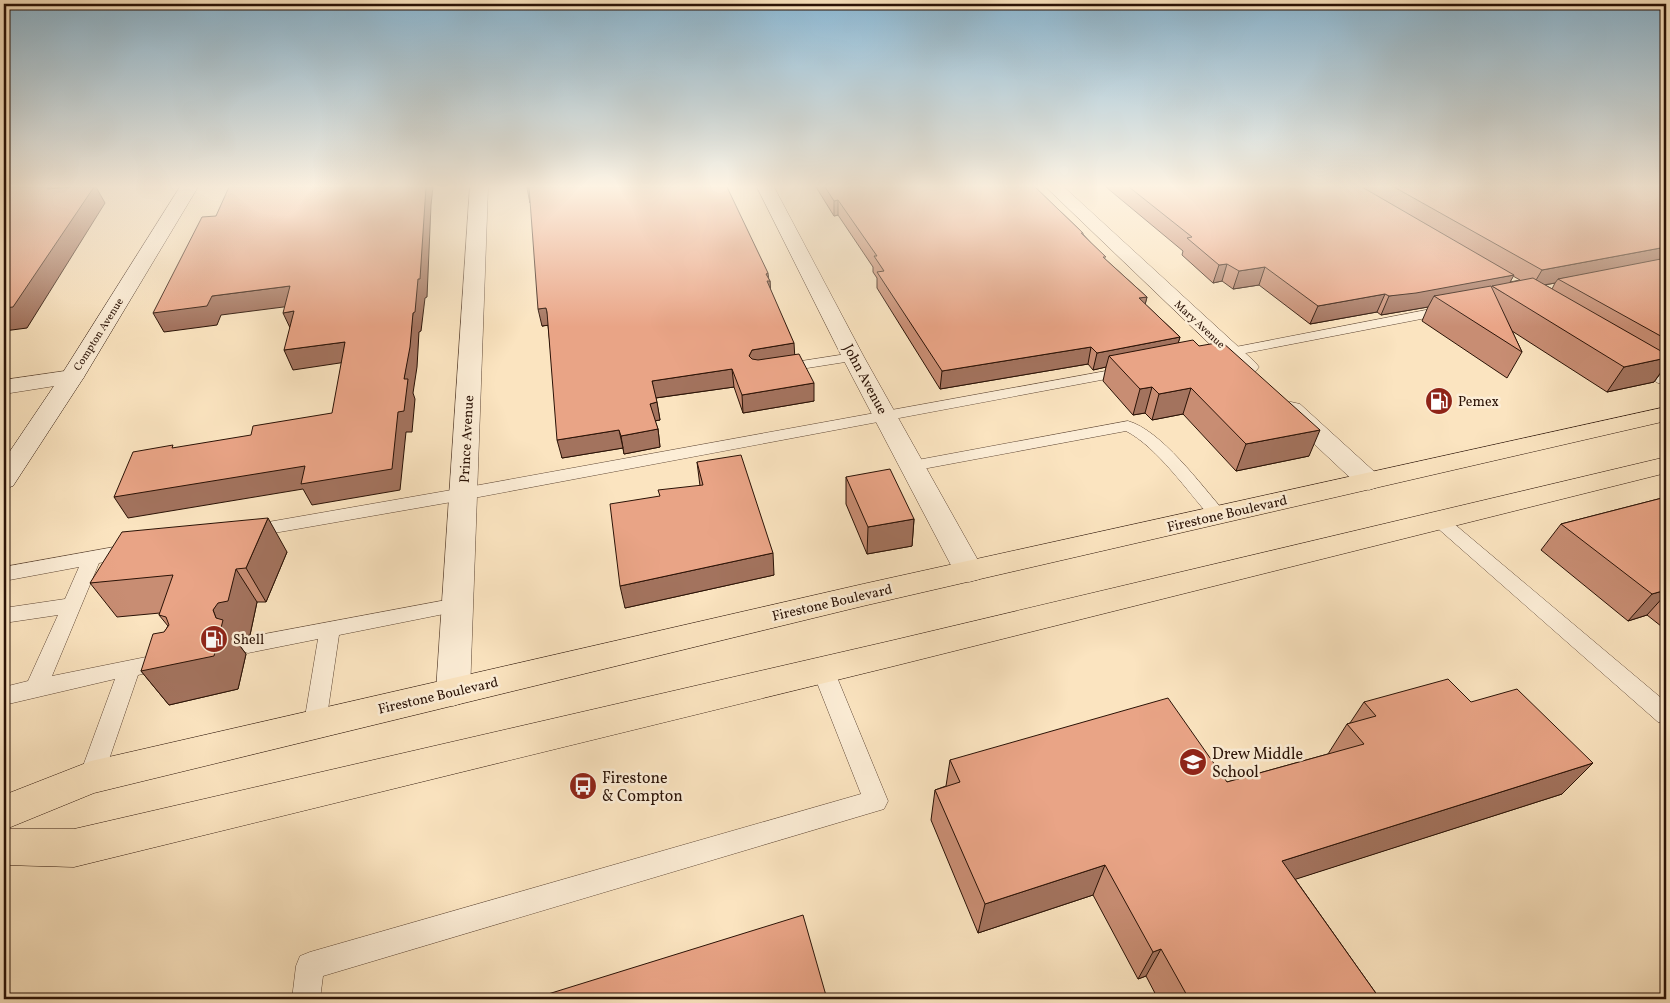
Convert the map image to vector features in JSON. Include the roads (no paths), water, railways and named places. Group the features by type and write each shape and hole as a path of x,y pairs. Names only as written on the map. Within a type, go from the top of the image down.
{"main road":[{"name":"Firestone Boulevard","path":"4,812 91,777 315,723 969,571 1666,414"},
{"path":"4,847 74,848 823,670 1666,465"}],"street":[{"name":"Compton Avenue","path":"4,480 72,377 160,234"},
{"name":"Prince Avenue","path":"453,692 477,234"},
{"name":"John Avenue","path":"790,234 853,357 969,571"},
{"name":"Mary Avenue","path":"1105,234 1369,481"},
{"path":"1609,344 1666,378"},
{"path":"4,387 72,377"}],"lane":[{"path":"1202,357 1460,308"},
{"path":"768,370 853,357"},
{"path":"238,533 463,494 1144,368"},
{"path":"912,466 1128,426 1144,434 1157,446 1218,515"},
{"path":"1440,521 1666,715"},
{"path":"4,574 151,548"},
{"path":"36,688 92,558"},
{"path":"4,615 72,605"},
{"path":"248,645 457,605"},
{"path":"315,723 330,629"},
{"path":"4,696 182,658"},
{"path":"91,777 130,668"},
{"path":"306,999 310,966 876,801 823,670"}],"place":[{"name":"Pemex","path":"1439,401"},
{"name":"Shell","path":"214,639"},
{"name":"Drew Middle School","path":"1193,762"},
{"name":"Firestone & Compton","path":"583,786"}]}
